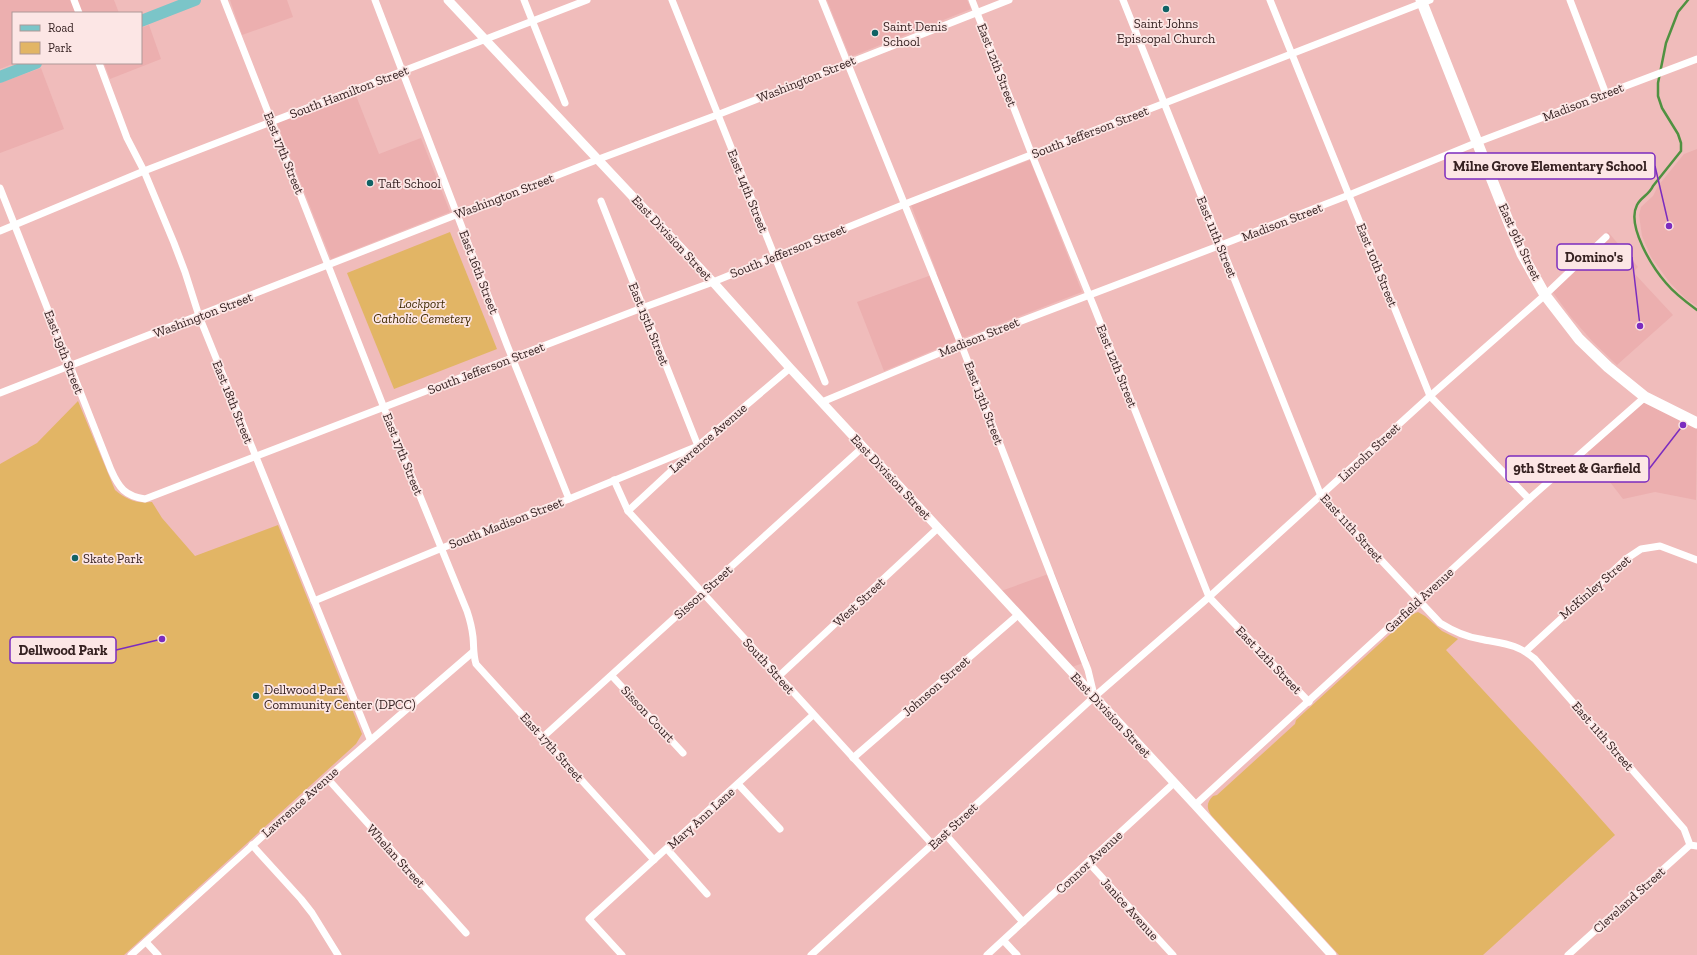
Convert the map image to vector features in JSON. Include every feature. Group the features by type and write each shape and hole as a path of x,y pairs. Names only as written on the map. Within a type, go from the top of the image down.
{"main road":[{"path":"142,21 195,0"},
{"name":"East 9th Street","path":"1425,1 1522,254 1545,295 1579,339 1608,367 1645,397 1697,423"},
{"path":"0,77 33,64"}],"street":[{"path":"74,0 79,12"},
{"name":"East 17th Street","path":"224,0 384,408 442,548 471,623 474,640 473,652 476,664 654,860"},
{"name":"East 16th Street","path":"375,0 512,358 569,499"},
{"name":"East Division Street","path":"448,0 483,39 713,282 790,368 1332,955"},
{"path":"524,0 565,103"},
{"name":"South Hamilton Street","path":"0,231 144,171 587,0"},
{"name":"East 14th Street","path":"672,0 825,382"},
{"name":"East 13th Street","path":"822,0 961,344 1088,670 1094,697"},
{"name":"East 12th Street","path":"972,0 1032,155 1209,597 1309,702"},
{"name":"Washington Street","path":"0,393 598,159 718,115 848,62 1009,0"},
{"name":"East 11th Street","path":"1123,0 1321,496 1436,620 1450,629 1475,638 1513,645 1526,651 1569,697 1684,829 1694,846"},
{"name":"East 10th Street","path":"1270,0 1430,396 1529,499"},
{"path":"1570,0 1606,94"},
{"name":"South Jefferson Street","path":"145,499 713,282 905,204 1425,1"},
{"name":"Madison Street","path":"822,402 961,344 1221,246 1349,196 1478,142 1697,58"},
{"name":"East 18th Street","path":"99,64 127,138 144,171 182,265 199,316 370,739"},
{"name":"East 19th Street","path":"0,188 69,366 116,481 120,488 126,493 145,499"},
{"name":"East 15th Street","path":"601,201 642,308 698,446"},
{"name":"Lincoln Street","path":"1094,697 1209,597 1430,396 1545,295 1606,237"},
{"name":"Lawrence Avenue","path":"628,511 698,446 790,368"},
{"name":"Garfield Avenue","path":"1195,805 1529,499 1645,397"},
{"name":"South Madison Street","path":"314,601 442,548 569,499 698,446"},
{"name":"Sisson Street","path":"543,737 863,447"},
{"name":"South Street","path":"614,480 628,511 933,845"},
{"name":"West Street","path":"779,676 938,528"},
{"name":"McKinley Street","path":"1526,651 1626,559 1641,549 1660,546 1697,560"},
{"name":"Johnson Street","path":"853,758 1018,615"},
{"name":"Lawrence Avenue","path":"131,955 370,739 473,652"},
{"name":"Sisson Court","path":"612,676 683,753"},
{"name":"East Street","path":"811,955 1094,697"},
{"name":"Mary Ann Lane","path":"622,955 589,919 813,715"},
{"name":"Whelan Street","path":"327,778 466,934"},
{"name":"Connor Avenue","path":"987,955 1004,941 1174,783"},
{"path":"738,784 780,828"},
{"path":"945,834 1023,922"},
{"path":"252,845 312,913 338,955"},
{"name":"Cleveland Street","path":"1568,955 1694,846"},
{"path":"667,849 707,894"},
{"name":"Janice Avenue","path":"1088,862 1173,955"},
{"path":"1004,941 1017,955"},
{"path":"146,942 158,955"}],"shaded area":[{"path":"0,0 114,0 119,12 12,12 12,64 0,69"},
{"path":"230,0 287,0 293,17 242,35"},
{"name":"Saint Denis School","path":"827,0 967,0 971,9 850,57"},
{"path":"149,25 161,59 110,79 104,64 142,64 142,28"},
{"path":"41,68 64,129 0,153 0,83"},
{"name":"Taft School","path":"355,93 379,154 421,138 450,212 331,259 277,123"},
{"path":"1697,149 1697,306 1686,299 1670,283 1651,257 1642,236 1639,215 1641,207 1653,196 1658,186 1684,154"},
{"path":"1030,160 1082,292 965,337 884,371 857,302 937,273 911,205"},
{"path":"1608,232 1638,267 1633,272 1673,315 1617,365 1593,342 1571,317 1549,287"},
{"path":"1647,400 1697,425 1696,500 1655,492 1623,499 1587,452"},
{"path":"1054,572 1089,661 1072,667 1001,591"}],"green space":[{"name":"Lockport Catholic Cemetery","path":"450,232 497,349 394,389 347,273"},
{"path":"78,401 115,490 132,500 152,502 162,518 195,556 278,525 362,734 356,744 124,955 0,955 0,464 37,443"},
{"path":"1418,612 1425,616 1442,631 1458,639 1446,650 1615,835 1483,955 1339,955 1211,815 1208,810 1209,800 1213,796 1217,795 1295,724 1296,720 1411,615"}],"waterway":[{"path":"1688,0 1678,12 1666,43 1658,83 1658,96 1662,108 1678,134 1681,143 1681,151 1637,205 1635,224 1642,246 1654,267 1673,291 1697,310"}],"place":[{"name":"Saint Johns Episcopal Church","path":"1166,9"},
{"name":"Saint Denis School","path":"875,33"},
{"name":"Taft School","path":"370,183"},
{"name":"Milne Grove Elementary School","path":"1669,226"},
{"name":"Domino's","path":"1640,326"},
{"name":"9th Street & Garfield","path":"1683,425"},
{"name":"Skate Park","path":"75,558"},
{"name":"Dellwood Park","path":"162,639"},
{"name":"Dellwood Park Community Center (DPCC)","path":"256,696"}]}
